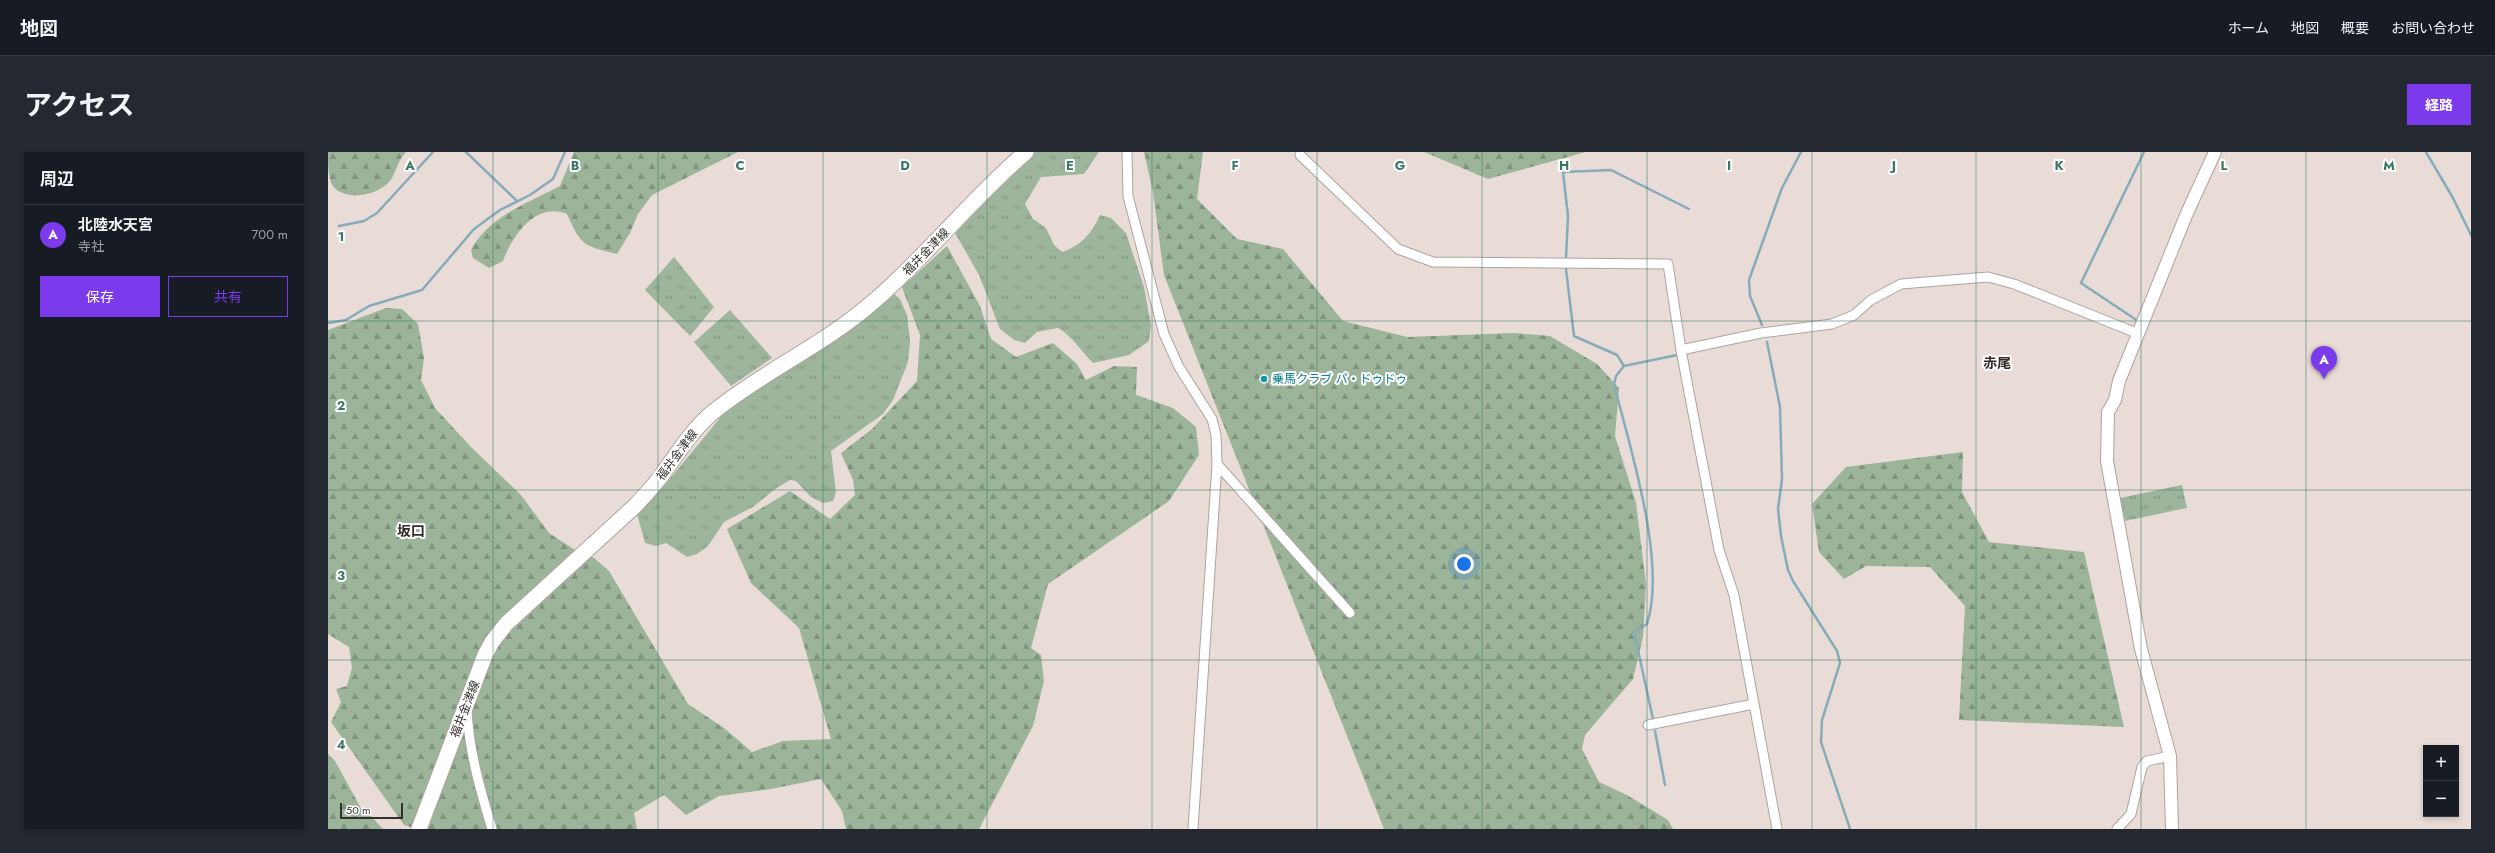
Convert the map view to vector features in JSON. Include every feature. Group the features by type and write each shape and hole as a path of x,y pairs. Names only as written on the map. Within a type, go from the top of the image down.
{"main road":[{"name":"福井金津線","path":"419,829 485,655 498,634 635,506 654,485 687,440 710,414 760,378 843,326 872,303 923,256 1026,152"}],"street":[{"path":"1127,152 1128,196 1164,334 1179,367 1212,419 1216,435 1217,464 1193,829"},
{"path":"2172,829 2170,756 2141,649 2107,462 2108,412 2115,400 2119,381 2187,213 2215,152"},
{"path":"1300,155 1398,249 1433,262 1668,264 1681,350 1719,550 1734,595 1777,829"},
{"path":"1681,350 1761,332 1832,324 1854,315 1871,300 1901,284 1988,277 2014,284 2139,334"},
{"path":"1217,464 1350,613"},
{"path":"467,704 468,731 475,774 492,829"},
{"path":"1648,725 1754,704"},
{"path":"2117,829 2132,814 2142,767 2147,761 2170,756"}],"green space":[{"path":"328,152 406,152 390,181 385,186 370,193 352,195 344,194 332,185 329,173"},
{"path":"574,152 738,152 652,195 638,214 630,233 617,254 597,249 585,243 576,233 567,214 556,211 545,212 527,223 512,241 503,261 489,268 473,258 471,250 488,228 510,212 560,186"},
{"path":"1032,152 1099,152 1084,174 1041,177 1025,204 1033,219 1046,228 1054,245 1062,252 1075,246 1085,238 1093,228 1100,215 1111,218 1126,233 1144,287 1151,326 1149,341 1129,355 1093,363 1073,340 1058,328 1037,332 1025,343 1014,340 1000,329 979,275 955,233"},
{"path":"1144,152 1203,152 1197,199 1237,239 1283,249 1343,321 1407,337 1514,333 1550,336 1597,364 1619,388 1615,436 1636,503 1646,584 1643,637 1633,679 1585,735 1582,749 1599,782 1627,795 1668,820 1673,829 1384,829 1164,275 1153,192"},
{"path":"1424,152 1586,152 1488,179"},
{"path":"947,246 980,306 991,339 1016,357 1053,343 1077,364 1086,380 1114,366 1137,367 1136,395 1173,408 1196,427 1199,455 1169,501 1048,584 1031,648 1041,655 1044,681 1033,726 979,829 846,829 842,811 821,779 771,789 719,796 686,815 664,795 634,813 637,829 417,829 404,825 331,722 341,702 336,689 347,686 352,668 349,647 328,634 328,330 386,308 402,309 418,324 424,358 421,380 435,408 471,447 521,495 549,533 578,552 594,558 609,571 688,704 724,728 752,752 783,741 831,739 799,628 751,583 727,529 790,491 830,519 855,495 853,480 841,453 872,429 917,381 920,335 902,287"},
{"path":"674,257 714,307 690,336 645,290"},
{"path":"894,294 900,299 907,315 910,341 908,362 893,400 883,414 831,451 836,492 833,501 823,503 811,497 796,481 790,480 775,489 753,507 724,522 708,546 697,554 687,557 666,543 656,546 645,543 637,514 664,486 724,413 760,385 864,320"},
{"path":"730,310 772,358 731,386 694,342"},
{"path":"1963,452 1962,492 1989,542 2084,552 2124,727 1959,720 1965,606 1930,567 1866,566 1844,579 1819,552 1812,504 1846,467"},
{"path":"2182,485 2187,508 2125,521 2120,498"},
{"path":"328,754 335,761 362,810 368,813 383,829 328,829"}],"waterway":[{"path":"339,226 364,221 377,213 433,152"},
{"path":"466,152 517,201"},
{"path":"328,323 346,320 369,306 422,290 474,229 500,210 530,195 553,179 565,152"},
{"path":"1762,325 1750,296 1749,280 1782,188 1801,152"},
{"path":"2138,320 2081,283 2144,152"},
{"path":"2426,152 2453,198 2471,235"},
{"path":"1566,258 1568,216 1563,172 1611,170 1689,209"},
{"path":"1566,269 1574,336 1617,355 1624,366 1616,376 1614,384 1644,505 1650,538 1653,569 1652,599 1647,624 1634,632 1653,719"},
{"path":"1767,342 1780,407 1782,479 1778,509 1781,536 1788,570 1793,581 1837,651 1840,663 1822,720 1821,742 1850,829"},
{"path":"1624,366 1677,355"},
{"path":"1655,731 1665,785"}],"place":[{"name":"乗馬クラブ パ・ドゥドゥ","path":"1264,379"},
{"name":"北陸水天宮","path":"2324,379"}],"district":[{"name":"赤尾","path":"1997,363"},
{"name":"坂口","path":"411,531"}]}
